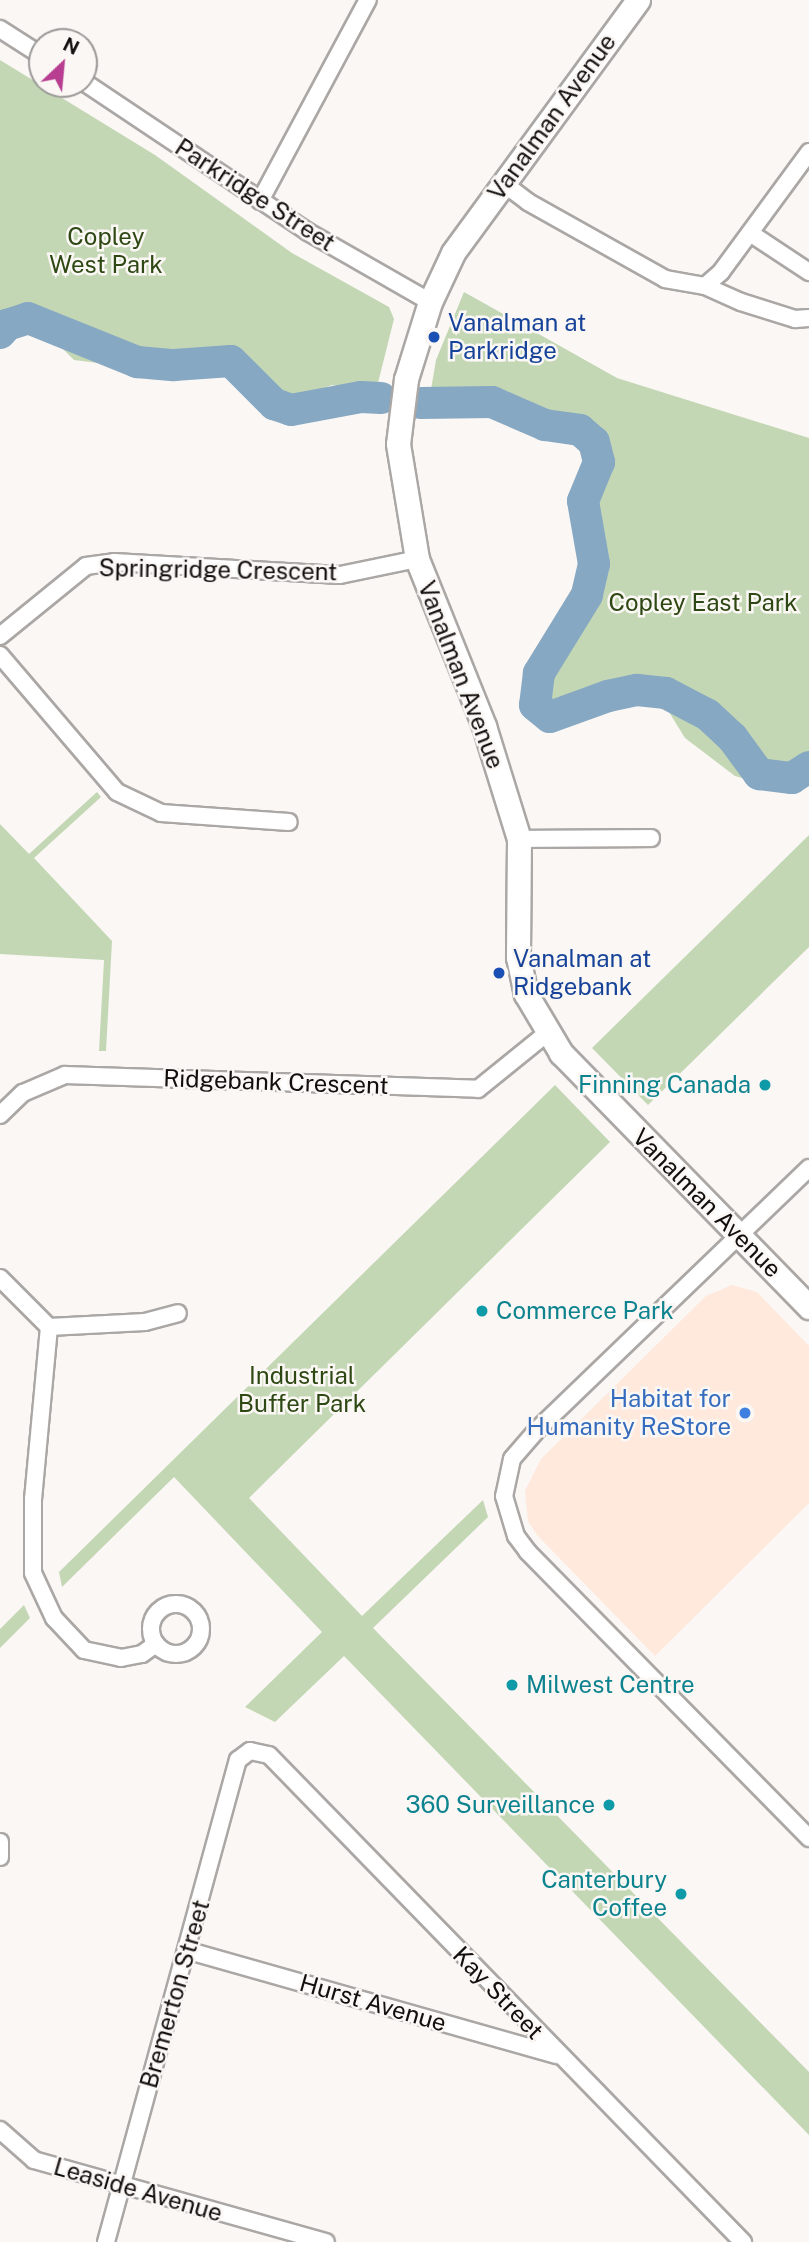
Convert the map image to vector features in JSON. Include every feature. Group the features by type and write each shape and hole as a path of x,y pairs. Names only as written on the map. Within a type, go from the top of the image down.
{"street":[{"path":"260,201 368,0"},
{"name":"Vanalman Avenue","path":"638,0 453,253 430,302 406,379 398,444 418,559 484,726 519,839 518,957 526,994 547,1034 809,1307"},
{"path":"0,29 28,47"},
{"name":"Parkridge Street","path":"98,91 260,201 430,302"},
{"path":"705,286 750,233 809,152"},
{"path":"503,183 665,279 705,286 751,306 794,319 809,318"},
{"path":"750,233 809,272"},
{"name":"Springridge Crescent","path":"0,636 86,566 114,562 340,575 418,559"},
{"path":"0,655 117,792 162,813 289,822"},
{"path":"519,839 651,838"},
{"name":"Ridgebank Crescent","path":"0,1115 23,1093 65,1075 478,1089 547,1034"},
{"path":"809,1168 537,1430 512,1459 504,1496 516,1536 528,1552 809,1838"},
{"path":"0,1278 49,1327 145,1322 178,1313"},
{"path":"49,1327 33,1499 33,1573 54,1618 84,1650 121,1658 142,1654 156,1644"},
{"name":"Bremerton Street","path":"106,2242 189,1951 238,1760 250,1751"},
{"name":"Kay Street","path":"250,1751 269,1755 557,2054 743,2242"},
{"path":"0,1842 0,1857"},
{"name":"Hurst Avenue","path":"189,1951 557,2054"},
{"name":"Leaside Avenue","path":"0,2130 34,2160 121,2187 326,2242"}],"shaded area":[{"path":"732,1285 757,1292 809,1346 809,1503 655,1656 537,1535 528,1521 525,1491 541,1459 706,1296"}],"green space":[{"name":"Copley West Park","path":"0,60 28,77 28,98 62,98 155,155 292,253 389,307 394,319 376,391 332,385 286,402 269,394 247,364 235,358 170,372 74,360 60,346 28,331 12,331 0,346"},
{"name":"Copley East Park","path":"464,292 617,378 809,438 809,775 782,790 735,776 685,738 664,704 629,702 568,714 550,702 551,693 541,686 541,679 553,653 584,617 599,577 599,536 591,512 599,469 585,445 547,433 508,410 427,413 436,360"},
{"path":"97,792 101,797 34,858 112,941 106,1051 99,1051 104,960 0,954 0,824 29,854"},
{"path":"809,835 809,947 648,1105 592,1048"},
{"name":"Industrial Buffer Park","path":"555,1085 610,1142 249,1498 362,1616 483,1500 488,1517 373,1628 809,2072 809,2135 344,1656 275,1722 245,1707 322,1632 174,1477 62,1587 59,1572"},
{"path":"24,1605 30,1618 0,1648 0,1629"}],"waterway":[{"path":"0,333 7,325 28,318 137,362 174,365 231,361 274,404 291,410 361,397 381,398"},
{"path":"421,403 492,402 545,425 580,430 594,442 599,462 583,501 594,564 587,595 539,673 535,705 550,717 608,696 637,690 666,693 708,715 732,737 759,774 792,778 809,767"}],"place":[{"name":"Vanalman at Parkridge","path":"434,337"},
{"name":"Vanalman at Ridgebank","path":"499,973"},
{"name":"Finning Canada","path":"765,1085"},
{"name":"Commerce Park","path":"482,1311"},
{"name":"Habitat for Humanity ReStore","path":"745,1413"},
{"name":"Milwest Centre","path":"512,1685"},
{"name":"360 Surveillance","path":"609,1805"},
{"name":"Canterbury Coffee","path":"681,1894"}]}
